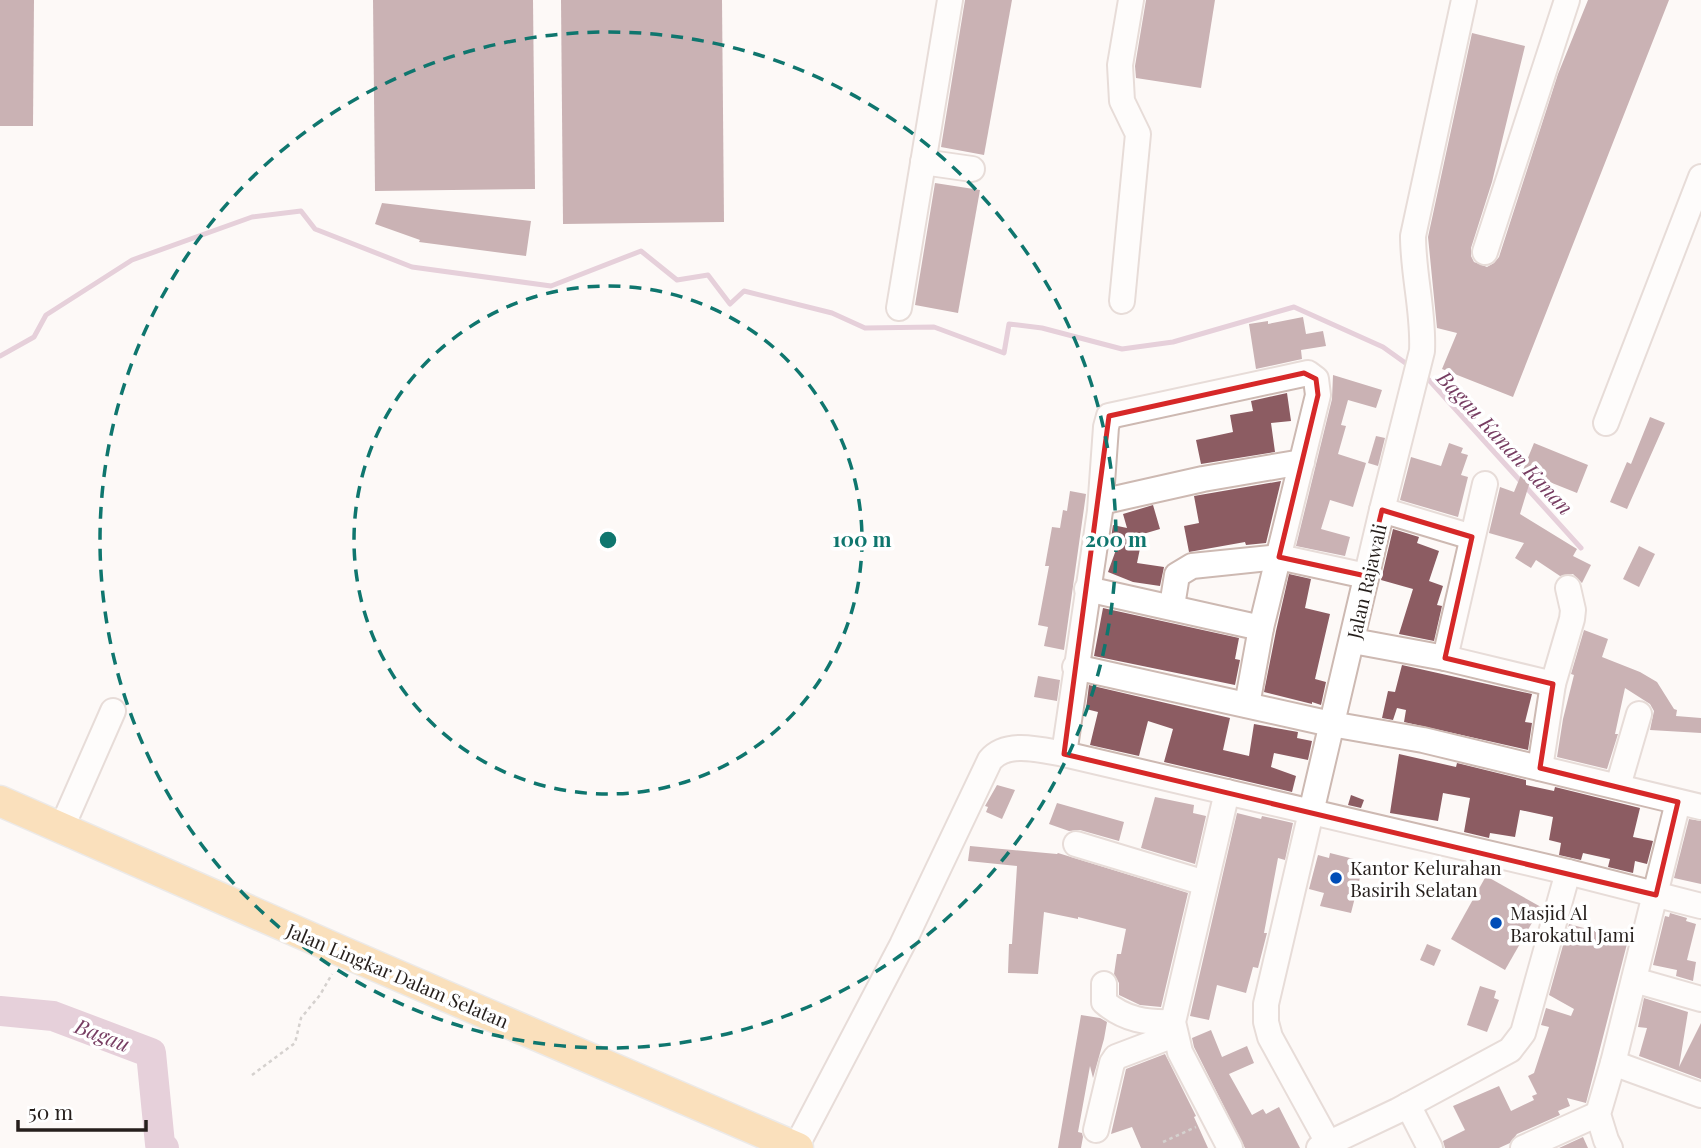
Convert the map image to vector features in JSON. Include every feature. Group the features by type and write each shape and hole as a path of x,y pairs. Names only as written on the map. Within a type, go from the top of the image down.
{"main road":[{"name":"Jalan Lingkar Dalam Selatan","path":"0,801 797,1148"}],"street":[{"path":"899,308 950,0"},
{"path":"1122,301 1138,134 1122,101 1120,65 1131,0"},
{"name":"Jalan Rajawali","path":"1326,1146 1270,1037 1266,1022 1270,983 1422,351 1423,327 1413,236 1464,0"},
{"path":"1485,252 1567,0"},
{"path":"923,162 972,169"},
{"path":"1606,423 1701,177"},
{"path":"1064,754 1101,502 1109,416 1308,373 1313,374 1316,379 1318,395 1261,628 1247,705"},
{"path":"1101,502 1203,479 1302,462"},
{"path":"1445,659 1485,484"},
{"path":"1382,510 1472,537"},
{"path":"1172,606 1176,579 1186,568 1279,557 1366,576"},
{"path":"1540,768 1553,684 1572,619 1573,610 1568,588"},
{"path":"1087,589 1261,628"},
{"path":"1353,640 1553,684"},
{"path":"1075,667 1331,724 1423,740 1690,804 1656,895 1598,1114 1611,1148"},
{"path":"62,827 113,711"},
{"path":"1618,786 1639,714"},
{"path":"797,1148 902,945 990,760 1003,750 1025,748 1064,754 1568,872 1701,906"},
{"path":"1227,792 1174,1029 1180,1052 1230,1148"},
{"path":"1076,844 1205,883"},
{"path":"1326,1146 1510,1051 1524,1033 1568,872"},
{"path":"1634,980 1701,999"},
{"path":"1104,984 1104,1002 1121,1013 1174,1029"},
{"path":"1096,1130 1112,1063 1116,1057 1174,1029"},
{"path":"1613,1063 1701,1095"},
{"path":"1408,1105 1430,1148"},
{"path":"1523,1148 1598,1114"}],"path":[{"path":"252,1075 295,1043 301,1018 330,978 341,951"},
{"path":"1163,1142 1215,1118"}],"highlighted area":[{"path":"1304,373 1316,379 1318,395 1279,557 1366,576 1382,510 1472,537 1445,658 1553,684 1540,768 1678,802 1656,895 1064,754 1109,416"}],"building":[{"path":"0,0 34,0 33,126 0,126"},
{"path":"373,0 533,0 535,189 375,191"},
{"path":"561,0 722,0 724,222 563,224"},
{"path":"965,0 1012,0 984,155 941,147"},
{"path":"1146,0 1215,0 1201,88 1136,78 1135,66"},
{"path":"1588,0 1669,0 1513,397 1442,369 1457,333 1437,328 1428,237 1472,33 1525,46 1492,182 1471,248 1474,262 1487,267 1499,257 1558,74"},
{"path":"935,183 980,190 958,313 915,305"},
{"path":"382,203 531,221 526,256 419,242 420,240 375,224"},
{"path":"1303,317 1306,334 1323,331 1326,346 1301,350 1302,359 1256,369 1249,324 1268,321 1268,324"},
{"path":"1333,375 1382,390 1376,408 1348,400 1341,425 1346,426 1338,454 1366,463 1353,507 1330,500 1321,529 1350,537 1345,556 1296,546 1332,399"},
{"path":"1287,393 1291,421 1271,423 1275,452 1201,464 1196,440 1233,432 1230,415 1253,411 1251,401"},
{"path":"1650,417 1665,423 1627,509 1610,502 1627,462 1631,464"},
{"path":"1376,436 1385,438 1378,466 1368,463"},
{"path":"1449,443 1463,448 1461,453 1468,455 1461,475 1468,477 1458,517 1400,500 1411,457 1441,466"},
{"path":"1534,443 1588,465 1577,493 1532,475 1520,514 1577,549 1573,556 1591,565 1582,583 1573,574 1560,576 1536,560 1531,568 1515,558 1524,543 1489,533 1500,487 1514,492"},
{"path":"1281,481 1266,543 1246,545 1245,542 1189,552 1184,526 1199,523 1194,496"},
{"path":"1070,491 1086,494 1064,650 1044,646 1048,627 1038,625 1049,566 1045,566 1052,527 1060,528 1063,510 1067,511"},
{"path":"1153,505 1160,529 1143,534 1137,563 1164,567 1160,586 1133,582 1108,572 1117,547 1110,545 1113,525 1127,528 1123,514"},
{"path":"1393,529 1419,537 1417,543 1439,551 1429,581 1443,586 1437,605 1442,606 1434,641 1399,634 1413,589 1381,580"},
{"path":"1639,546 1655,554 1639,587 1623,579"},
{"path":"1289,574 1311,579 1305,608 1330,614 1315,679 1326,682 1321,705 1264,692"},
{"path":"1103,608 1239,638 1235,659 1240,660 1235,685 1094,656"},
{"path":"1584,630 1608,639 1602,657 1657,682 1677,710 1676,716 1701,718 1701,733 1650,730 1654,711 1650,704 1625,688 1615,734 1618,734 1607,769 1557,757 1574,675 1571,674"},
{"path":"1402,665 1532,694 1525,722 1532,723 1528,750 1404,722 1406,710 1397,708 1393,720 1382,718 1388,691 1395,692"},
{"path":"1038,676 1060,680 1057,701 1034,697"},
{"path":"1089,685 1230,718 1223,750 1249,756 1254,724 1298,732 1297,738 1312,741 1308,760 1274,753 1271,767 1296,776 1292,792 1164,762 1173,729 1148,721 1139,756 1090,745 1098,712 1086,709"},
{"path":"1399,754 1456,767 1457,763 1526,780 1526,785 1554,791 1555,787 1640,808 1633,837 1653,841 1647,864 1635,861 1633,873 1608,867 1610,859 1583,853 1581,860 1559,855 1561,843 1549,840 1553,817 1520,810 1515,837 1490,833 1489,838 1464,832 1470,798 1443,793 1438,821 1390,813"},
{"path":"997,785 1015,790 1002,819 986,812 988,807 985,806"},
{"path":"1351,795 1364,800 1361,808 1348,805"},
{"path":"1155,797 1194,805 1193,813 1206,816 1195,864 1141,848"},
{"path":"1057,803 1124,822 1119,841 1049,824"},
{"path":"1237,813 1293,823 1285,860 1278,858 1264,933 1267,933 1258,968 1253,967 1246,993 1217,985 1209,1020 1190,1016"},
{"path":"1689,819 1701,821 1701,884 1674,878"},
{"path":"970,846 1058,853 1188,893 1161,1007 1140,1005 1119,995 1119,983 1114,974 1117,954 1121,954 1126,929 1078,917 1044,912 1038,974 1008,973 1017,866 968,861"},
{"name":"Kantor Kelurahan Basirih Selatan","path":"1330,853 1354,859 1353,864 1363,866 1351,913 1320,906 1324,893 1309,889 1318,855 1329,858"},
{"name":"Masjid Al Barokatul Jami","path":"1486,876 1541,907 1505,970 1451,939"},
{"path":"1670,913 1696,924 1687,960 1696,962 1693,981 1676,976 1677,970 1653,965 1665,916 1669,917"},
{"path":"1569,924 1628,940 1586,1103 1567,1098 1570,1106 1558,1111 1560,1115 1517,1134 1510,1143 1499,1148 1445,1148 1443,1141 1465,1130 1453,1106 1499,1086 1511,1111 1534,1100 1532,1096 1537,1094 1528,1076 1534,1073 1549,1027 1541,1025 1546,1008 1571,1016 1574,1009 1549,995"},
{"path":"1427,944 1441,950 1434,966 1420,960"},
{"path":"1480,986 1496,991 1494,998 1499,1000 1487,1032 1467,1025"},
{"path":"1644,998 1688,1012 1679,1067 1701,1023 1701,1079 1639,1056 1647,1028 1638,1027"},
{"path":"1081,1015 1107,1022 1093,1078 1090,1066 1078,1132 1082,1133 1083,1137 1081,1148 1058,1148"},
{"path":"1211,1030 1222,1057 1247,1046 1254,1063 1229,1074 1252,1115 1263,1109 1266,1114 1279,1107 1300,1148 1245,1148 1194,1047 1192,1038"},
{"path":"1165,1054 1196,1116 1194,1117 1208,1148 1141,1148 1132,1127 1111,1134 1126,1069"},
{"path":"1583,1137 1588,1148 1559,1148"}],"waterway":[{"name":"Bagau Kanan Kanan","path":"0,356 34,337 46,315 132,260 252,217 301,211 315,229 412,267 551,286 641,251 677,280 708,275 730,304 744,291 832,313 865,328 934,327 1004,353 1009,324 1042,328 1122,349 1173,342 1294,307 1383,347 1411,367"},
{"name":"Bagau Kanan Kanan","path":"1422,375 1581,548"},
{"name":"Bagau","path":"0,1011 53,1016 151,1053 160,1144 164,1148"}],"place":[{"name":"Kantor Kelurahan Basirih Selatan","path":"1336,878"},
{"name":"Masjid Al Barokatul Jami","path":"1496,923"}]}
